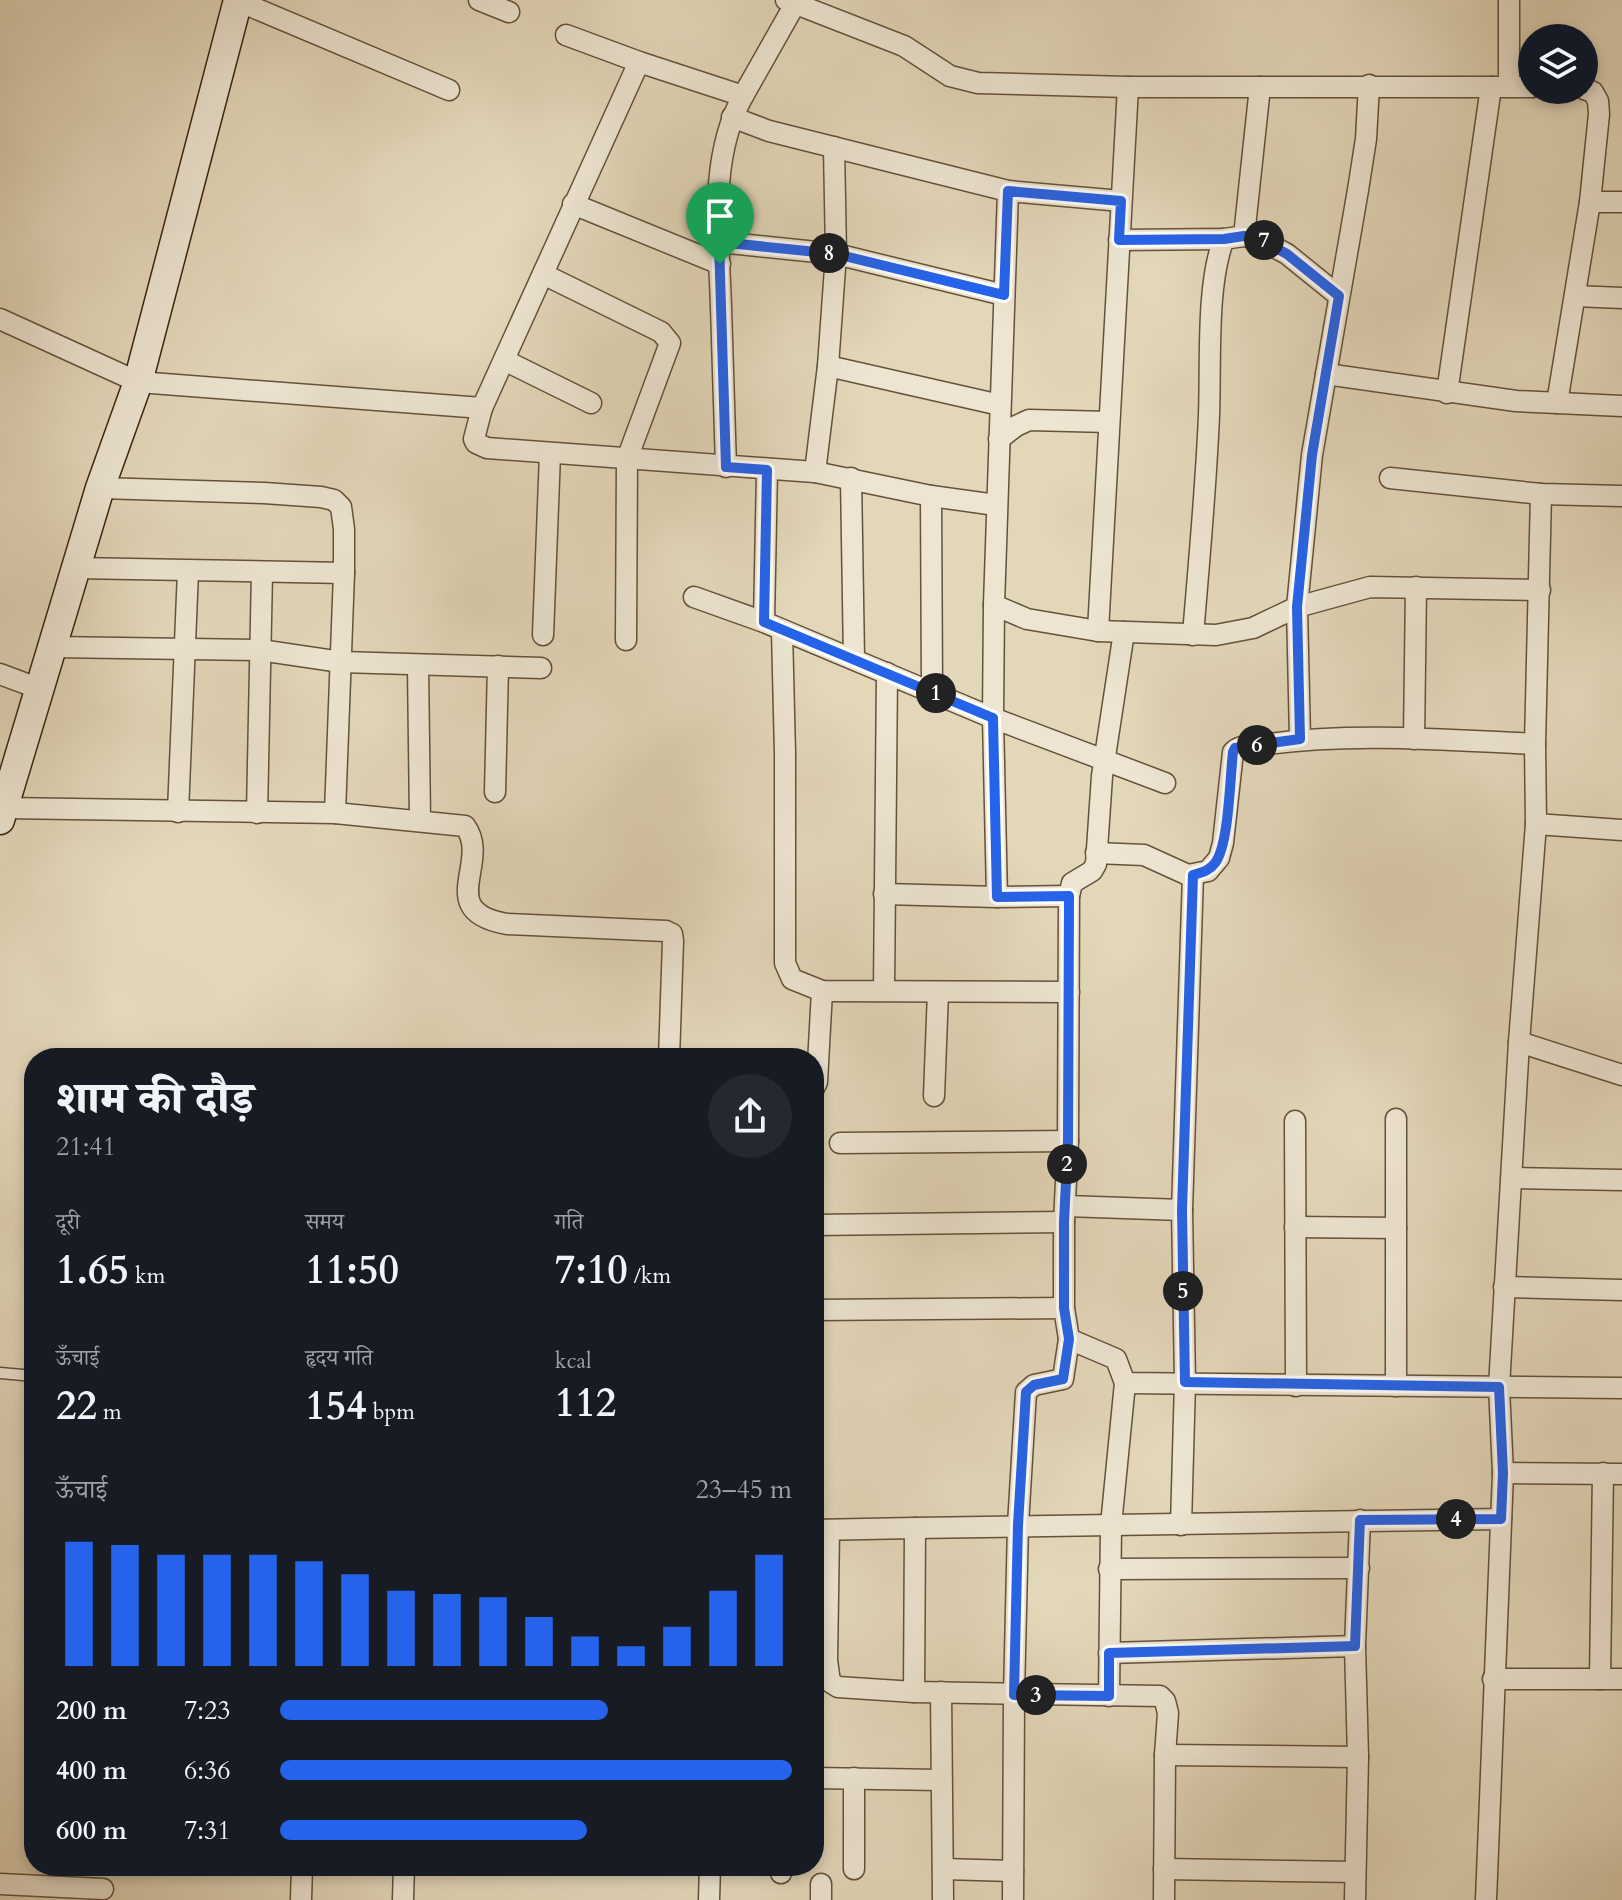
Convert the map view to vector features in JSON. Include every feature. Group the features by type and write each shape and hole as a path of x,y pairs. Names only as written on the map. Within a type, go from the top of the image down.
{"street":[{"path":"449,90 238,0 138,382 100,488 3,814 335,813 458,824 469,831 468,900 486,920 507,924 669,932 673,941 669,1048"},
{"path":"479,0 509,12"},
{"path":"1447,393 1500,86 1509,0"},
{"path":"726,467 719,242 720,173 732,117 791,2 904,46 950,76 978,83 1128,87 1518,87"},
{"path":"566,35 743,96"},
{"path":"639,62 482,408 476,428 476,443 487,448 550,454 815,472 931,496 996,505"},
{"path":"1300,739 1297,607 1312,455 1366,139 1369,85"},
{"path":"1098,631 1128,87"},
{"path":"1193,635 1208,434 1214,280 1219,253 1234,237 1260,87"},
{"path":"1557,403 1590,202 1598,104"},
{"path":"732,117 769,131 1008,191 1121,201"},
{"path":"815,472 828,366 836,254 834,147"},
{"path":"997,897 994,605 1008,191"},
{"path":"1590,202 1622,202"},
{"path":"573,204 720,264"},
{"path":"1119,240 1234,237 1270,242 1339,296"},
{"path":"719,242 836,254 1004,295"},
{"path":"543,274 668,338 667,352 627,459 626,640"},
{"path":"1575,296 1622,298"},
{"path":"0,319 138,382 482,408"},
{"path":"504,360 591,403"},
{"path":"828,366 1000,405"},
{"path":"1326,374 1447,393 1622,406"},
{"path":"999,439 1029,420 1109,422"},
{"path":"543,635 550,454"},
{"path":"767,470 773,627 786,770 785,963 792,979 822,991 1069,992"},
{"path":"851,478 854,659"},
{"path":"1390,478 1541,494 1622,496"},
{"path":"100,488 264,493 334,500 341,507 344,573 335,813"},
{"path":"1486,1900 1503,1473 1499,1387 1519,1042 1536,824 1541,494"},
{"path":"931,496 932,691"},
{"path":"76,568 344,573"},
{"path":"178,812 188,571"},
{"path":"257,813 262,572"},
{"path":"994,605 1027,619 1098,631 1216,635 1253,628 1297,607 1370,587 1540,590"},
{"path":"1414,739 1416,587"},
{"path":"694,597 854,659 993,718 1165,783"},
{"path":"1013,1900 1018,1525 1026,1392 1034,1385 1063,1379 1069,1339 1064,1308 1069,896 1072,883 1095,868 1104,760 1124,632"},
{"path":"53,647 260,650 341,662 541,668"},
{"path":"418,665 420,820"},
{"path":"495,792 498,666"},
{"path":"884,990 887,673"},
{"path":"0,674 40,689"},
{"path":"1096,853 1144,855 1171,869 1193,875 1208,871 1219,858 1223,843 1235,748 1300,739 1414,739 1535,744"},
{"path":"1536,824 1622,830"},
{"path":"1181,1525 1185,1382 1182,1210 1193,875"},
{"path":"884,894 1069,896"},
{"path":"819,1048 822,991"},
{"path":"934,1096 938,992"},
{"path":"1519,1042 1622,1075"},
{"path":"1396,1119 1396,1386"},
{"path":"1295,1121 1296,1386"},
{"path":"840,1143 1068,1141"},
{"path":"1512,1178 1622,1180"},
{"path":"824,1225 1182,1210"},
{"path":"1295,1227 1396,1228"},
{"path":"1504,1287 1622,1290"},
{"path":"824,1310 1064,1308"},
{"path":"1069,1339 1116,1359 1125,1383 1111,1525 1109,1696"},
{"path":"1125,1383 1622,1388"},
{"path":"1503,1473 1613,1474 1600,1679"},
{"path":"824,1530 1501,1519"},
{"path":"1355,1900 1358,1757 1355,1646 1360,1520"},
{"path":"914,1692 915,1528"},
{"path":"1109,1569 1359,1568"},
{"path":"824,1582 827,1660 830,1682 838,1687 1014,1695 1160,1696 1168,1713 1164,1900"},
{"path":"1109,1653 1355,1646"},
{"path":"1493,1679 1622,1679"},
{"path":"941,1692 943,1900"},
{"path":"1165,1755 1358,1757"},
{"path":"824,1778 941,1780"},
{"path":"854,1778 854,1869"},
{"path":"943,1869 1013,1871"},
{"path":"1164,1869 1355,1872"},
{"path":"301,1900 302,1876"},
{"path":"403,1900 404,1876"},
{"path":"709,1900 710,1876"},
{"path":"0,1884 103,1889"}],"lane":[{"path":"0,1373 24,1375"}],"route":[{"path":"1008,191 1121,201 1119,240 1244,236 1270,242 1339,296 1312,455 1297,607 1300,739 1235,748 1219,858 1208,871 1193,875 1182,1210 1183,1296 1185,1382 1499,1387 1503,1473 1501,1519 1360,1520 1355,1646 1109,1653 1109,1696 1014,1695 1018,1525 1026,1392 1034,1385 1063,1379 1069,1339 1064,1308 1064,1222 1068,1141 1069,896 997,897 993,718 764,622 767,470 726,467 720,264 719,242 836,254 1004,295 1008,191"}]}
